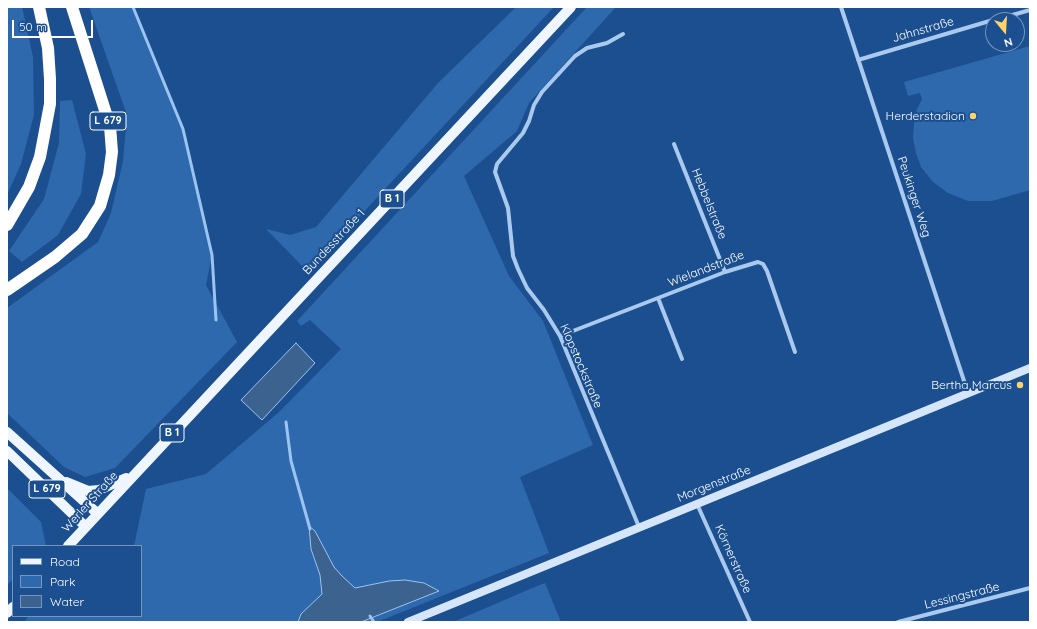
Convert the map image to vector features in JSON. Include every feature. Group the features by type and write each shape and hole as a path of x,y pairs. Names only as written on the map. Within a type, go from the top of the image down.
{"highway":[{"path":"7,225 29,187 40,157 50,104 48,48 39,7"},
{"name":"L 679","path":"7,290 55,257 82,234 100,206 109,175 112,152 110,126 72,7"}],"main road":[{"name":"Bundesstraße 1","path":"132,476 571,7"},
{"name":"Morgenstraße","path":"408,622 1030,368"},
{"name":"L 679","path":"7,432 97,514"},
{"name":"L 679","path":"7,451 86,527"},
{"name":"B 1","path":"58,479 88,491 99,490 132,476"},
{"name":"Werler Straße","path":"69,545 132,476"}],"street":[{"name":"Peukinger Weg","path":"841,7 968,393"},
{"name":"Jahnstraße","path":"858,60 985,23"},
{"name":"Klopstockstraße","path":"623,34 607,43 587,48 575,56 542,92 534,105 523,133 497,164 495,172 508,208 514,256 518,269 527,288 544,310 560,336 639,528"},
{"name":"Hebbelstraße","path":"674,144 725,272"},
{"name":"Wielandstraße","path":"560,336 725,272 752,262 758,262 763,264 767,271 795,352"},
{"name":"Wielandstraße","path":"658,298 682,359"},
{"name":"Körnerstraße","path":"697,504 750,622"},
{"name":"Lessingstraße","path":"898,622 1030,588"}],"green space":[{"path":"7,7 22,7 33,57 34,115 21,164 7,195"},
{"path":"89,7 133,7 183,129 212,255 206,285 237,342 115,468 85,477 64,467 7,413 7,308 98,242 111,213 123,161 127,115"},
{"path":"516,7 554,7 308,272 266,229 290,235 316,227 438,83"},
{"path":"587,7 616,7 529,103 517,131 464,176 509,276 543,321 593,445 520,477 549,553 377,622 24,622 28,617 142,617 142,545 134,545 146,489 206,474 278,413 341,349 310,320 301,326 297,321"},
{"name":"Herderstadion","path":"1030,46 1030,190 992,201 968,201 948,193 933,182 921,167 913,138 917,109 922,99 920,93 908,96 904,82 1009,52 1025,52 1025,47"},
{"path":"72,100 86,154 81,194 58,235 22,262 9,251 44,199 59,143 60,101"},
{"path":"7,488 41,522 46,545 12,545 12,580 7,585"},
{"path":"545,583 561,622 453,622 530,589"}],"water":[{"path":"296,343 315,363 262,420 241,400"},
{"path":"309,526 315,531 334,567 355,588 389,581 405,580 424,583 439,591 361,622 298,622 301,614 322,594 320,575 311,549"}],"waterway":[{"path":"133,7 183,129 212,255 216,320"},
{"path":"286,422 291,461 310,529"},
{"path":"370,616 374,622"}],"place":[{"name":"Herderstadion","path":"973,116"},
{"name":"Bertha Marcus","path":"1020,385"}]}
